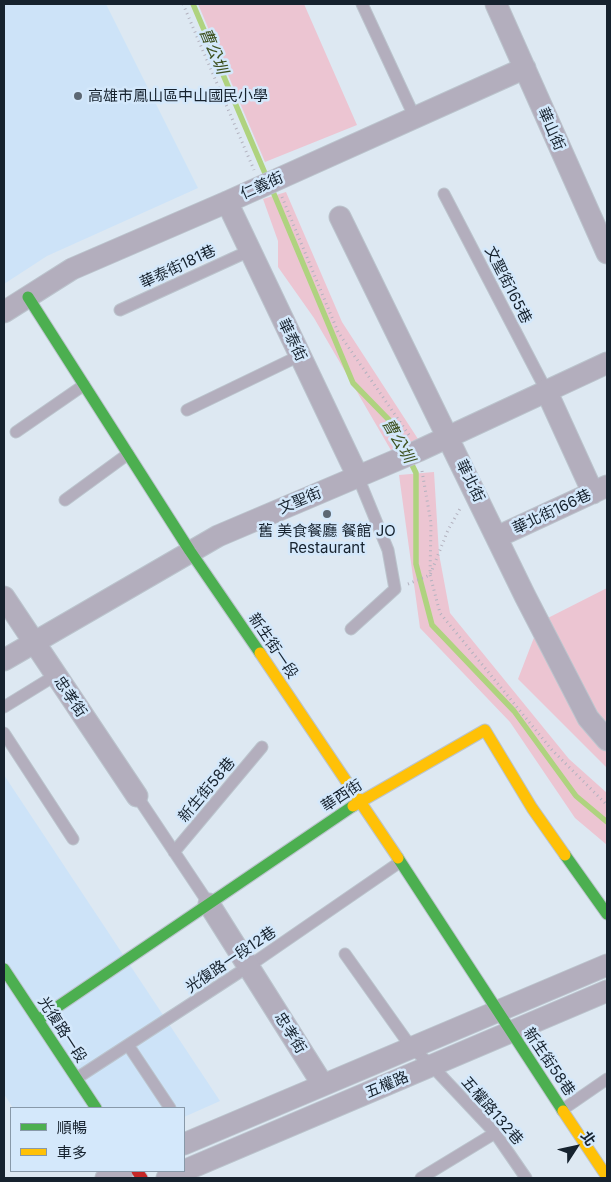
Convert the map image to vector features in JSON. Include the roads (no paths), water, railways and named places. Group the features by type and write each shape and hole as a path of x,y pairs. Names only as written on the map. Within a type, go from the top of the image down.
{"street":[{"name":"華山街","path":"496,4 607,254"},
{"name":"仁義街","path":"4,312 72,268 268,184 525,68"},
{"name":"華泰街","path":"227,202 358,477"},
{"name":"華北街","path":"340,218 588,718 607,740"},
{"name":"新生街一段","path":"28,297 190,551 360,801 496,1011"},
{"name":"文聖街","path":"4,660 218,536 411,454 607,362"},
{"path":"546,390 600,490"},
{"name":"華北街166巷","path":"497,537 600,490"},
{"name":"忠孝街","path":"4,597 137,796"},
{"name":"華西街","path":"38,1020 360,801 485,730 532,808 607,914"},
{"name":"忠孝街","path":"209,904 323,1085"},
{"name":"五權路","path":"186,1138 323,1085 607,964"},
{"name":"光復路一段","path":"4,970 95,1107"},
{"name":"五權路","path":"185,1170 607,992"},
{"name":"新生街58巷","path":"496,1011 562,1110"},
{"path":"562,1110 607,1177"},
{"path":"106,1178 121,1172"},
{"name":"五權路","path":"167,1178 181,1172"}],"lane":[{"path":"362,4 415,118"},
{"name":"文聖街165巷","path":"444,194 546,390"},
{"name":"華泰街181巷","path":"120,310 249,251"},
{"path":"187,410 299,356"},
{"path":"16,432 84,384"},
{"path":"65,500 128,453"},
{"path":"351,629 395,589 388,550 358,477"},
{"path":"4,707 56,675"},
{"path":"4,734 73,839"},
{"name":"新生街58巷","path":"174,852 262,747"},
{"name":"新生街58巷","path":"137,796 209,904"},
{"name":"光復路一段12巷","path":"76,1079 248,966 400,862"},
{"name":"五權路132巷","path":"345,954 411,1047 432,1066 495,1133 526,1178"},
{"path":"128,1045 169,1107"},
{"name":"新生街58巷","path":"562,1110 607,1079"},
{"path":"421,1178 495,1133"}],"waterway":[{"name":"曹公圳","path":"193,4 267,178"},
{"name":"曹公圳","path":"271,187 353,383 391,422 416,473 416,564 432,625 514,711 576,796 607,822"}],"place":[{"name":"高雄市鳳山區中山國民小學","path":"78,96"},
{"name":"舊 美食餐廳 餐館 JO Restaurant","path":"327,514"}]}
